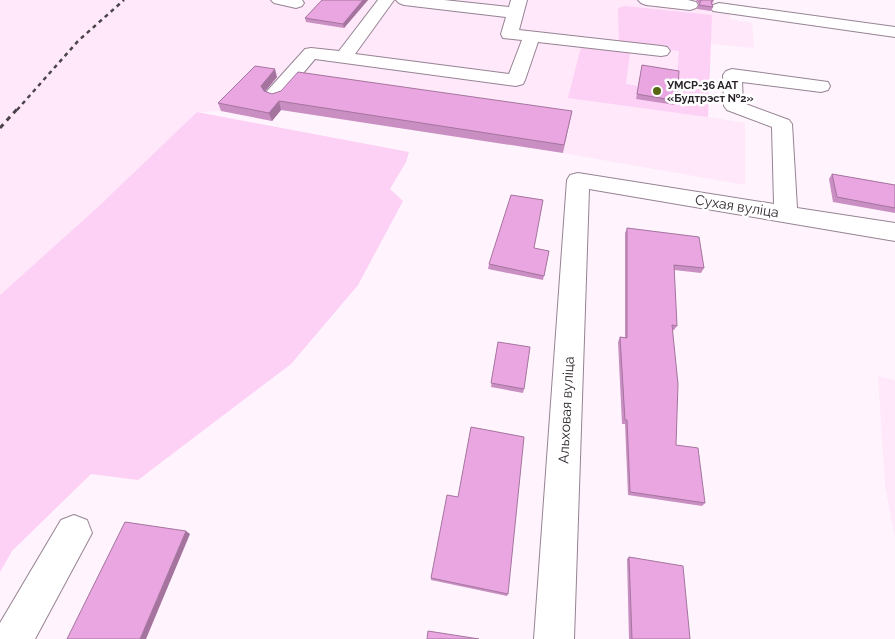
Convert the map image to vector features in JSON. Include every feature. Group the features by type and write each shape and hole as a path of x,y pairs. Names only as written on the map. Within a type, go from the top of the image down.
{"street":[{"path":"279,0 296,3"},
{"path":"344,57 386,0"},
{"path":"404,0 517,7 509,34 661,51"},
{"path":"646,0 690,5"},
{"path":"784,0 786,17"},
{"path":"719,8 895,32"},
{"path":"275,94 311,53 516,80 532,36"},
{"path":"786,214 782,124 734,106 732,75 821,86"},
{"name":"Сухая вуліца","path":"578,180 895,232"},
{"name":"Альховая вуліца","path":"554,639 578,180"},
{"path":"13,639 74,533"}],"shaded area":[{"path":"0,0 713,0 713,4 719,5 730,13 730,19 752,23 754,48 711,44 708,117 745,123 745,185 563,153 281,110 272,121 221,111 197,112 98,207 0,295"},
{"path":"625,6 712,15 708,117 568,98 581,47 630,52 626,84 638,86 675,105 679,51 619,43 618,8"},
{"path":"197,112 409,152 406,162 390,189 403,201 358,285 291,364 138,480 91,474 12,551 0,572 0,295 98,207"},
{"path":"878,376 895,380 895,537 885,486"}],"building":[{"path":"322,0 363,0 343,24 305,18"},
{"path":"701,0 713,0 711,2 713,7 699,5"},
{"path":"642,65 679,71 677,101 637,94"},
{"path":"255,66 275,69 261,86 264,91 272,94 281,91 298,72 572,111 564,145 279,101 269,113 218,103"},
{"path":"832,174 895,185 895,208 837,197"},
{"path":"511,195 543,200 534,248 549,251 544,276 489,264"},
{"path":"627,228 699,237 704,268 674,265 677,326 672,325 678,384 676,445 698,448 705,503 630,492 627,420 625,420 620,337 627,338"},
{"path":"498,342 530,347 524,389 491,383"},
{"path":"471,427 524,437 508,594 431,578 447,495 458,497"},
{"path":"125,522 186,531 140,639 67,639"},
{"path":"629,557 683,566 690,639 632,639"},
{"path":"428,631 479,639 427,639"}],"railway":[{"path":"17,110 78,41 124,0"},
{"path":"0,128 18,108"}],"place":[{"name":"УМСР-36 ААТ «Будтрэст №2»","path":"657,91"}]}
